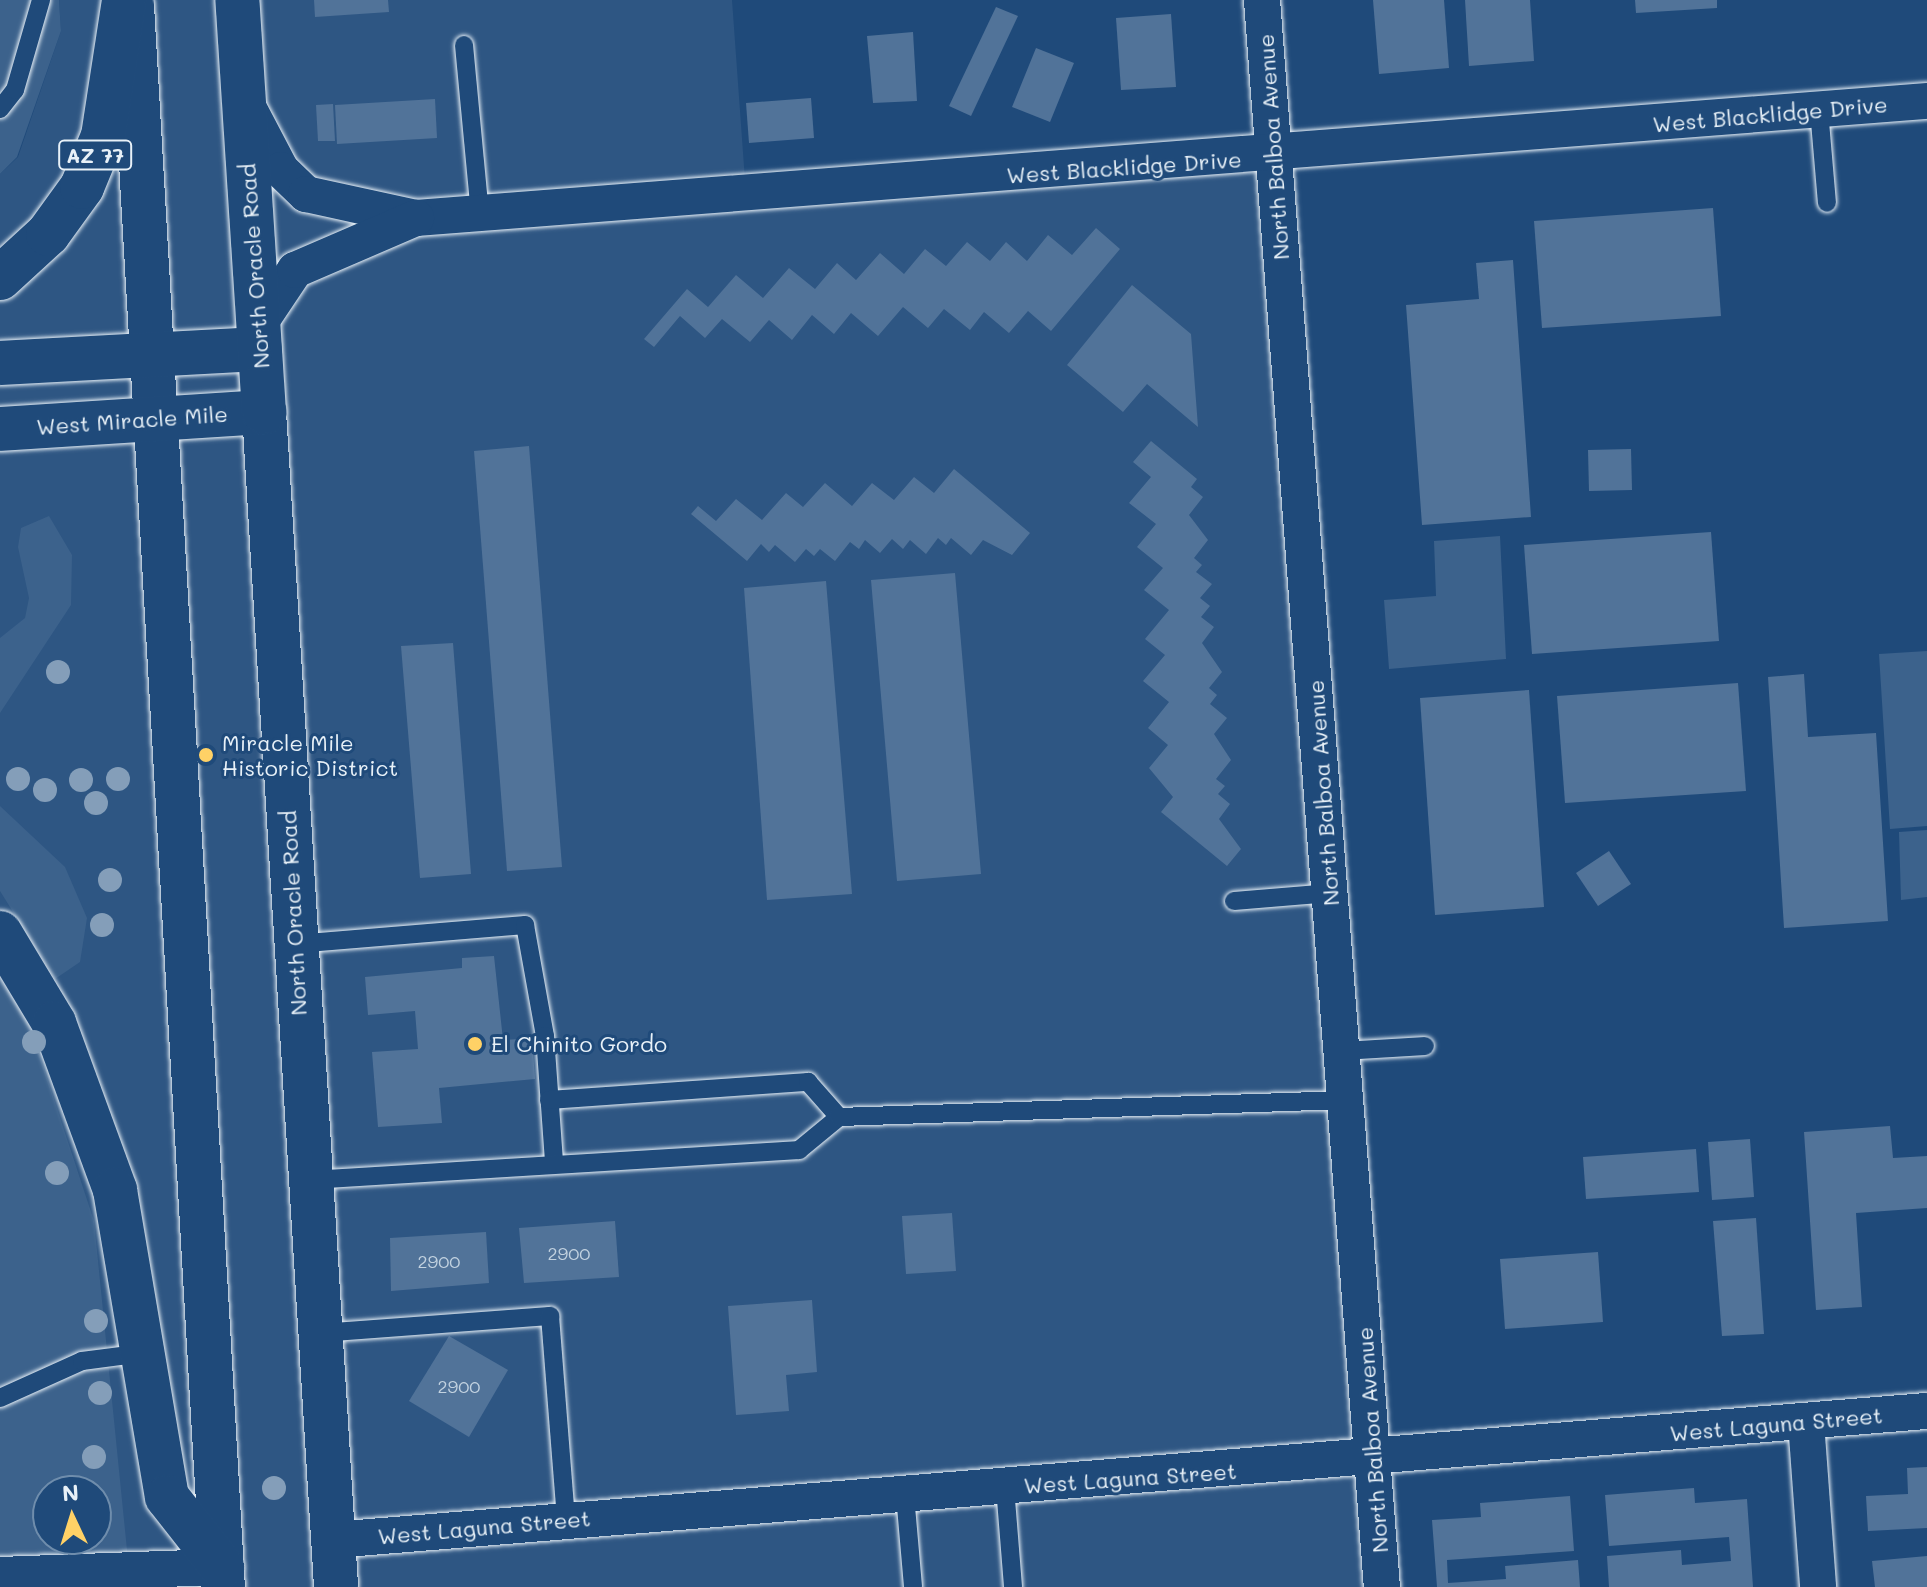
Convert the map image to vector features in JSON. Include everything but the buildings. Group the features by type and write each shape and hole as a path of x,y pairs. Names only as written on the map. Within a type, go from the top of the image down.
{"main road":[{"name":"AZ 77","path":"0,278 48,234 82,187 103,136 124,0"},
{"path":"132,0 222,1577"},
{"name":"North Oracle Road","path":"237,0 336,1587"},
{"path":"0,363 151,354 260,337"},
{"name":"West Miracle Mile","path":"0,429 264,412"},
{"path":"0,933 54,1023 92,1115 128,1247 167,1497 222,1577"}],"street":[{"name":"North Balboa Avenue","path":"1262,0 1382,1587"},
{"path":"243,96 281,170 306,194 416,218"},
{"name":"West Blacklidge Drive","path":"416,218 1275,156 1927,101"},
{"path":"260,337 295,270 416,218"},
{"name":"West Laguna Street","path":"333,1540 1374,1459 1927,1411"},
{"path":"1806,1422 1818,1587"},
{"path":"0,1575 222,1577"}],"lane":[{"path":"0,109 15,90 41,0"},
{"path":"464,45 480,213"},
{"path":"1819,110 1827,203"},
{"path":"1234,901 1331,893"},
{"path":"295,944 525,925 549,1100 554,1162"},
{"path":"1343,1051 1425,1046"},
{"path":"549,1100 808,1082 839,1117"},
{"path":"309,1180 554,1162 799,1150 839,1117 1347,1100"},
{"path":"319,1333 550,1316 566,1521"},
{"path":"0,1398 82,1361 144,1353"},
{"path":"1005,1487 1013,1587"},
{"path":"905,1495 913,1587"}],"shaded area":[{"path":"0,0 59,0 61,31 17,157 0,174"},
{"path":"59,0 732,0 746,194 1275,156 1383,1587 0,1587 0,174 18,157 61,31"},
{"path":"49,516 72,555 71,605 0,713 0,638 25,618 29,598 18,547 21,528"},
{"path":"1500,536 1506,659 1389,669 1384,600 1436,596 1434,541"},
{"path":"1927,651 1927,826 1890,829 1879,654"},
{"path":"0,806 65,867 87,918 80,962 55,979 0,891"},
{"path":"1927,830 1927,897 1901,900 1899,832"},
{"path":"0,972 19,993 94,1221 129,1570 0,1575"}],"place":[{"name":"Miracle Mile Historic District","path":"206,755"},
{"name":"El Chinito Gordo","path":"475,1044"}]}
